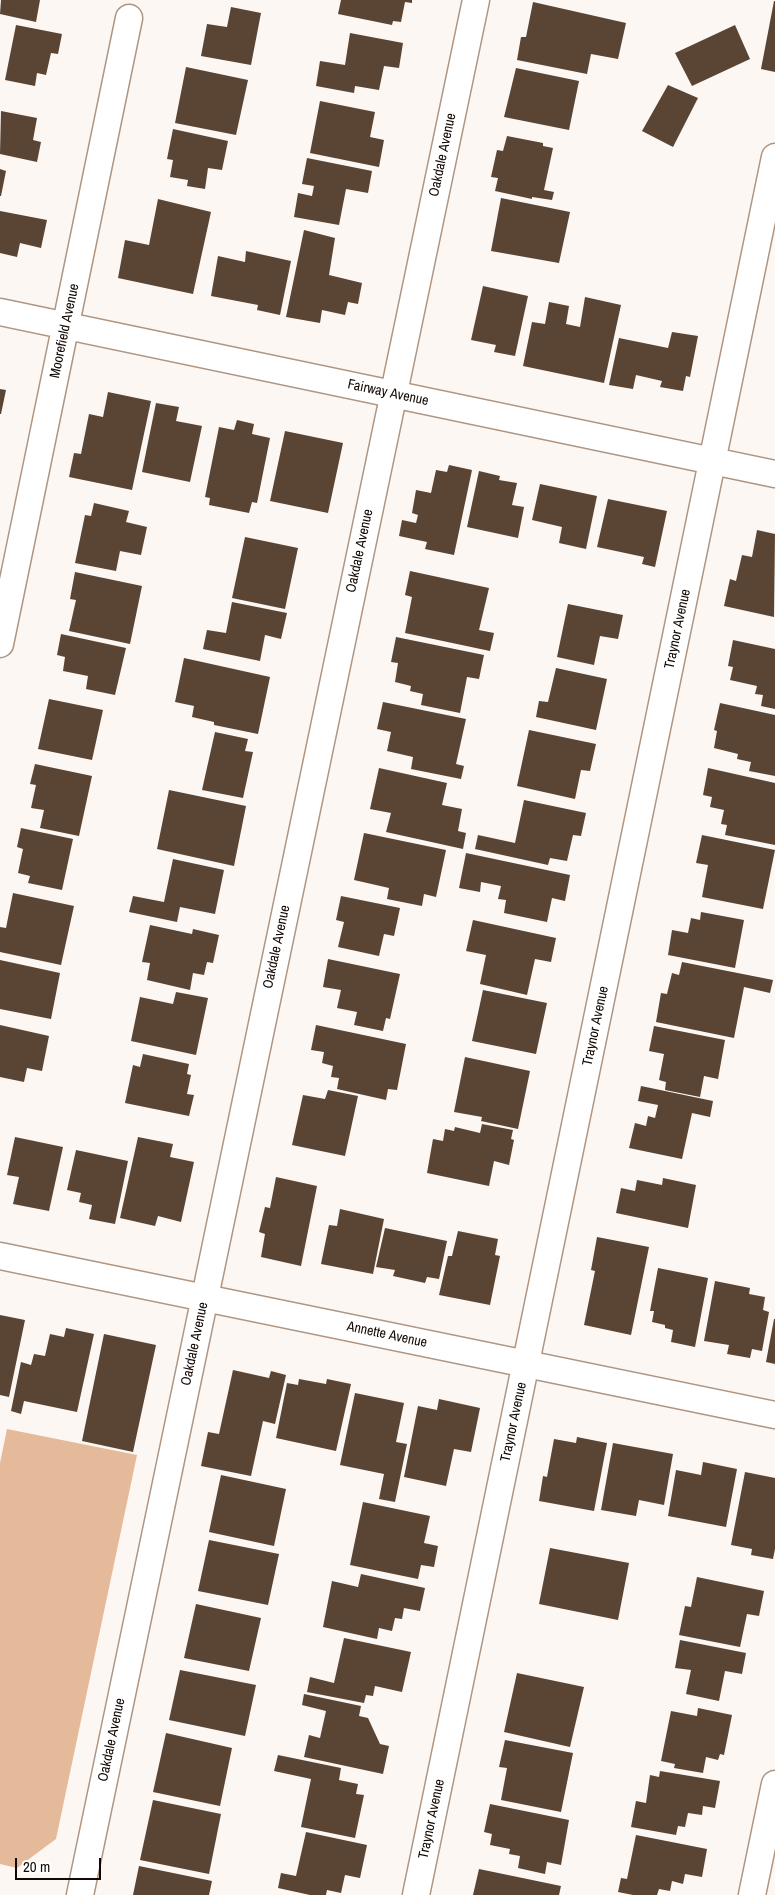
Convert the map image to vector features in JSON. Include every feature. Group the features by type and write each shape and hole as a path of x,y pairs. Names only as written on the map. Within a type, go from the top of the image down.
{"street":[{"name":"Oakdale Avenue","path":"80,1895 476,0"},
{"name":"Moorefield Avenue","path":"0,644 129,18"},
{"name":"Traynor Avenue","path":"416,1895 775,156"},
{"name":"Fairway Avenue","path":"0,312 775,474"},
{"name":"Annette Avenue","path":"0,1256 775,1414"},
{"path":"752,1895 775,1784"}],"shaded area":[{"path":"7,1429 137,1455 56,1839 17,1868 0,1864 0,1463"}],"building":[{"path":"1,0 40,0 36,22 0,14"},
{"path":"341,0 412,0 412,3 405,2 401,22 393,21 392,25 338,14"},
{"path":"775,1 775,72 761,69"},
{"path":"533,2 626,23 618,59 591,54 587,74 517,60 521,37 526,37"},
{"path":"231,7 261,13 251,65 201,56 207,24 227,27"},
{"path":"16,25 62,34 58,54 51,53 46,75 37,73 35,86 5,80"},
{"path":"735,25 750,59 692,86 675,53"},
{"path":"350,33 403,43 399,68 384,66 379,90 355,86 354,93 316,86 320,61 345,65"},
{"path":"186,67 248,80 236,135 175,123"},
{"path":"516,68 579,81 569,130 504,117"},
{"path":"668,85 698,98 673,147 642,131"},
{"path":"320,101 375,112 370,137 384,140 379,167 310,153"},
{"path":"1,111 37,118 33,140 41,142 37,162 0,154"},
{"path":"173,129 228,141 222,170 208,168 205,189 187,186 188,180 170,177 173,160 167,159"},
{"path":"507,136 543,143 543,146 553,148 544,190 554,192 552,200 532,197 532,199 495,191 498,178 491,177 497,150 503,151"},
{"path":"307,158 372,171 368,193 346,189 339,225 294,217 298,193 312,196 314,186 302,184"},
{"path":"0,169 6,171 1,196 0,196"},
{"path":"501,198 570,212 559,263 491,251"},
{"path":"158,199 211,212 193,294 118,278 125,240 149,245"},
{"path":"0,211 47,220 41,248 20,243 17,257 0,253"},
{"path":"304,230 335,238 329,275 362,283 358,304 348,302 345,315 322,310 320,323 286,317"},
{"path":"246,251 291,261 280,315 257,310 258,305 211,296 218,256 245,262"},
{"path":"483,286 528,296 515,356 494,352 496,345 471,340"},
{"path":"585,297 621,305 604,383 523,366 532,322 545,324 549,302 569,306 566,324 580,327"},
{"path":"672,332 698,336 690,377 686,376 683,391 660,387 662,381 636,375 633,389 609,385 619,338 668,348"},
{"path":"0,389 6,390 1,414 0,414"},
{"path":"108,392 151,401 132,490 69,477 74,453 81,454 89,414 103,417"},
{"path":"156,403 179,407 176,421 202,426 190,482 142,472"},
{"path":"237,420 254,424 252,434 270,438 257,503 252,502 249,513 209,505 210,498 205,497 219,427 234,430"},
{"path":"285,431 343,443 328,513 270,501"},
{"path":"449,465 472,470 454,555 425,549 427,542 399,536 402,520 416,523 418,515 412,513 416,490 431,493 436,470 447,472"},
{"path":"479,471 500,476 499,480 517,483 512,505 524,507 518,538 467,527"},
{"path":"540,484 597,496 586,549 559,543 562,527 532,520"},
{"path":"608,499 667,511 655,567 642,564 644,557 597,547"},
{"path":"94,503 129,511 126,522 147,527 141,555 120,551 116,571 75,563 85,515 91,516"},
{"path":"757,530 775,534 774,617 724,606 730,579 736,581 742,555 752,557"},
{"path":"245,537 298,548 285,609 232,598"},
{"path":"410,571 489,588 479,630 494,633 490,651 405,633 412,597 405,595"},
{"path":"75,572 142,586 130,644 69,631 76,600 70,599"},
{"path":"232,602 287,613 281,639 265,635 260,661 203,649 207,630 226,633"},
{"path":"568,604 623,615 618,639 600,636 594,665 557,657"},
{"path":"61,634 126,648 115,695 86,689 88,676 63,671 65,657 57,655"},
{"path":"396,637 484,655 479,679 467,677 460,713 421,705 423,694 410,691 411,686 395,682 398,663 391,662"},
{"path":"733,640 775,649 775,709 761,706 763,695 755,694 757,686 730,680 733,667 728,666"},
{"path":"184,658 270,677 258,734 214,725 214,722 192,717 194,706 175,702"},
{"path":"556,668 607,679 596,730 536,717 539,701 548,702"},
{"path":"49,699 103,710 92,760 38,749"},
{"path":"383,702 466,719 456,764 464,766 461,779 411,769 413,757 387,751 391,732 377,729"},
{"path":"720,703 775,715 775,776 749,771 751,762 737,759 738,754 714,748 717,731 714,730"},
{"path":"529,730 596,744 590,771 581,770 575,799 517,786"},
{"path":"215,732 248,739 245,751 253,752 243,798 202,790"},
{"path":"35,764 92,776 79,836 40,828 44,810 31,808 36,785 30,784"},
{"path":"379,768 447,783 442,805 462,809 458,831 466,833 463,849 386,832 391,813 370,809"},
{"path":"708,768 775,783 775,845 725,835 727,825 721,824 724,810 710,807 712,797 703,795"},
{"path":"169,790 246,806 234,866 157,849"},
{"path":"524,800 586,813 581,836 573,835 567,861 550,858 548,865 475,849 478,835 515,843"},
{"path":"21,828 73,839 62,890 28,883 30,876 18,873 23,849 17,847"},
{"path":"364,833 446,850 436,897 424,894 422,906 387,899 389,888 354,880"},
{"path":"702,835 775,850 763,909 702,897 708,865 696,863"},
{"path":"466,853 570,875 565,901 552,898 547,922 504,913 506,900 498,899 501,886 481,882 480,892 459,888"},
{"path":"173,859 224,870 215,914 180,907 177,922 129,912 133,896 164,902"},
{"path":"13,893 74,906 61,965 0,952 0,927 6,928"},
{"path":"341,896 400,908 394,936 384,934 379,956 338,947 344,922 336,920"},
{"path":"701,912 744,920 735,968 668,955 672,930 688,933 691,918 700,920"},
{"path":"473,920 556,938 551,962 535,959 527,995 480,984 486,955 466,951"},
{"path":"150,925 192,934 193,929 219,935 213,963 207,962 204,975 193,973 190,990 147,980 150,963 142,962"},
{"path":"328,959 400,974 390,1019 386,1018 383,1031 354,1025 357,1012 337,1008 341,990 323,987"},
{"path":"0,960 60,973 51,1019 0,1009"},
{"path":"682,962 773,980 770,993 744,987 734,1038 656,1022 661,993 667,994 672,973 679,975"},
{"path":"483,990 547,1003 536,1054 472,1041"},
{"path":"176,992 208,998 196,1055 131,1041 140,997 173,1004"},
{"path":"0,1025 49,1036 42,1071 27,1068 24,1082 0,1077"},
{"path":"316,1025 406,1044 397,1090 388,1089 386,1100 337,1089 339,1078 331,1077 333,1066 322,1063 324,1052 311,1050"},
{"path":"654,1026 725,1040 718,1079 704,1076 700,1097 665,1090 666,1082 659,1080 664,1054 649,1051"},
{"path":"143,1054 189,1064 187,1074 191,1075 187,1094 194,1095 189,1116 125,1103 133,1065 140,1067"},
{"path":"465,1057 530,1071 518,1129 481,1121 482,1117 454,1112"},
{"path":"641,1086 713,1101 710,1117 692,1113 682,1159 629,1148 635,1123 646,1126 648,1116 655,1118 658,1105 638,1101"},
{"path":"328,1090 358,1096 345,1156 292,1145 303,1095 325,1099"},
{"path":"482,1124 513,1130 511,1139 514,1140 509,1165 494,1161 489,1186 427,1173 433,1139 443,1141 445,1129 454,1131 455,1127 480,1133"},
{"path":"15,1137 63,1147 49,1211 13,1204 19,1177 7,1175"},
{"path":"138,1137 173,1144 170,1157 194,1162 181,1222 158,1216 155,1226 120,1218"},
{"path":"76,1150 128,1161 115,1224 89,1219 92,1205 79,1202 81,1193 67,1190"},
{"path":"276,1177 317,1186 301,1266 261,1257 265,1234 259,1232 265,1207 270,1208"},
{"path":"663,1178 696,1185 688,1228 616,1213 621,1188 635,1191 637,1180 662,1185"},
{"path":"340,1209 384,1219 373,1274 321,1264 329,1225 337,1226"},
{"path":"385,1228 447,1241 439,1279 427,1277 425,1283 393,1276 395,1270 376,1267"},
{"path":"458,1231 498,1239 495,1255 500,1256 490,1305 439,1295 448,1256 452,1256"},
{"path":"597,1237 649,1247 631,1335 584,1325 595,1271 591,1270"},
{"path":"658,1268 708,1278 695,1347 671,1342 673,1330 665,1328 665,1325 652,1322 654,1311 650,1311"},
{"path":"715,1281 750,1288 749,1294 765,1297 763,1310 769,1312 762,1351 752,1349 750,1358 727,1354 729,1345 704,1341"},
{"path":"0,1315 25,1320 9,1397 0,1395"},
{"path":"775,1319 775,1364 766,1362"},
{"path":"66,1328 94,1334 77,1412 24,1401 21,1414 11,1411 21,1362 31,1365 34,1354 45,1356 50,1334 64,1337"},
{"path":"104,1334 156,1345 133,1452 82,1441"},
{"path":"233,1370 269,1378 271,1371 286,1375 275,1424 263,1421 251,1476 201,1466 208,1432 219,1434"},
{"path":"299,1379 326,1384 327,1379 351,1384 336,1451 276,1438 287,1383 298,1385"},
{"path":"355,1393 404,1403 396,1442 407,1444 395,1502 379,1499 384,1474 340,1465"},
{"path":"439,1399 480,1408 471,1452 454,1449 446,1486 404,1477 418,1406 437,1410"},
{"path":"577,1437 607,1443 594,1511 539,1501 543,1476 547,1477 554,1439 576,1443"},
{"path":"613,1443 673,1454 664,1505 639,1500 636,1516 601,1510"},
{"path":"703,1462 737,1469 726,1527 668,1516 676,1470 701,1475"},
{"path":"745,1472 775,1478 775,1549 773,1559 751,1555 752,1549 731,1545"},
{"path":"221,1475 286,1489 274,1546 209,1532"},
{"path":"363,1502 430,1516 424,1543 438,1546 434,1567 421,1565 418,1579 350,1565"},
{"path":"209,1540 279,1554 268,1605 198,1591"},
{"path":"550,1548 629,1563 618,1620 539,1604"},
{"path":"361,1574 425,1588 420,1611 404,1608 402,1619 395,1618 392,1631 379,1628 377,1639 323,1627 332,1581 358,1587"},
{"path":"697,1577 764,1591 759,1616 747,1614 740,1647 679,1635 685,1606 691,1607"},
{"path":"196,1604 261,1618 249,1671 184,1658"},
{"path":"344,1638 411,1652 402,1692 375,1686 373,1696 366,1695 364,1703 307,1692 310,1677 334,1683"},
{"path":"680,1640 746,1653 742,1674 725,1671 719,1701 686,1694 691,1670 675,1668"},
{"path":"180,1670 256,1685 245,1736 169,1720"},
{"path":"517,1673 584,1687 570,1747 504,1732"},
{"path":"304,1694 361,1706 359,1716 368,1718 380,1744 389,1746 383,1774 304,1757 309,1735 320,1738 326,1711 302,1705"},
{"path":"698,1708 732,1715 724,1755 720,1754 718,1760 706,1757 703,1773 674,1768 675,1764 661,1761 671,1711 697,1716"},
{"path":"166,1733 232,1748 220,1806 153,1792"},
{"path":"505,1740 573,1753 561,1812 501,1800 507,1768 499,1767"},
{"path":"278,1755 341,1768 339,1780 358,1784 356,1794 364,1795 355,1838 301,1827 311,1779 274,1771"},
{"path":"660,1771 720,1781 715,1808 703,1806 702,1815 688,1813 685,1827 678,1826 676,1835 631,1827 636,1801 646,1803 650,1775 659,1777"},
{"path":"153,1800 221,1814 209,1874 140,1860"},
{"path":"490,1804 569,1820 561,1865 547,1862 545,1874 518,1868 520,1856 509,1854 510,1849 490,1845 492,1834 484,1832"},
{"path":"306,1832 367,1845 360,1878 345,1875 341,1893 327,1890 326,1895 310,1895 278,1888 281,1873 296,1876"},
{"path":"636,1835 707,1849 702,1877 685,1874 683,1884 672,1881 670,1891 659,1889 657,1895 633,1895 618,1892 621,1878 627,1879"},
{"path":"139,1866 212,1881 209,1895 133,1895"},
{"path":"479,1869 561,1886 559,1895 473,1895"}]}
